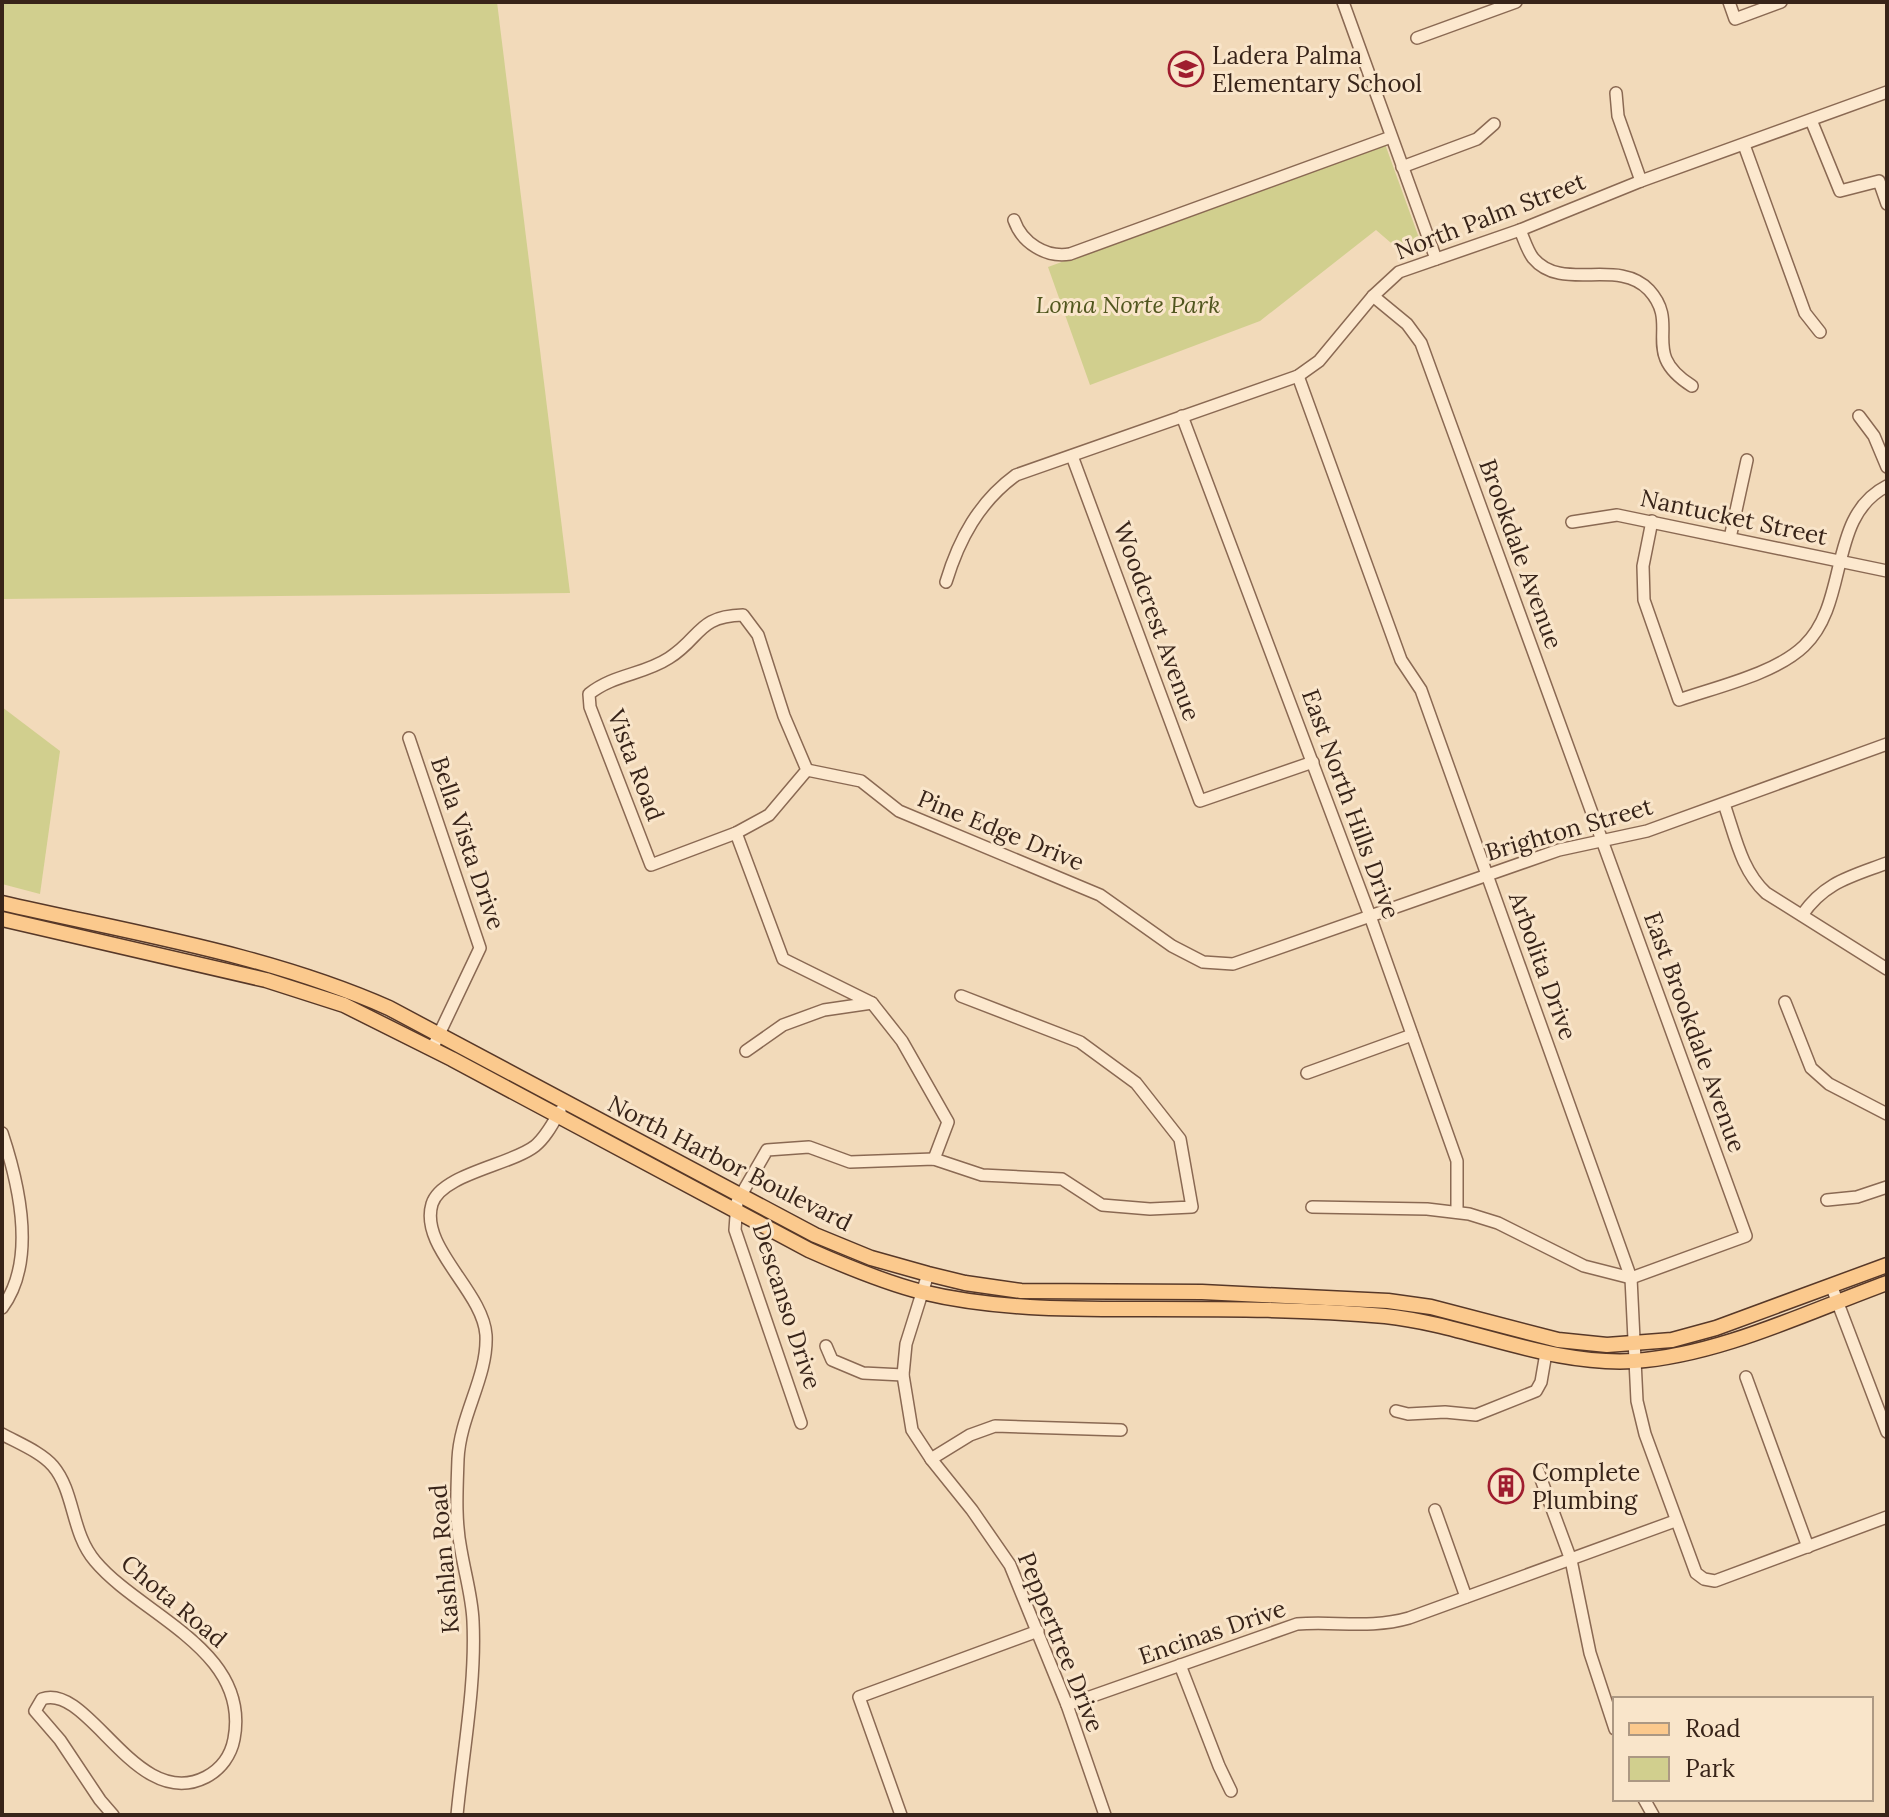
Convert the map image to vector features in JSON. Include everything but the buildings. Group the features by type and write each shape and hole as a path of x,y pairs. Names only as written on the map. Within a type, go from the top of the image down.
{"main road":[{"name":"North Harbor Boulevard","path":"2,903 302,974 366,998 565,1102 835,1262 921,1292 1058,1309 1180,1309 1386,1316 1546,1353 1588,1360 1633,1361 1677,1356 1725,1343 1887,1283"},
{"name":"North Harbor Boulevard","path":"2,919 289,987 344,1005 556,1116 738,1203 871,1258 965,1283 1021,1291 1202,1292 1388,1301 1431,1307 1558,1340 1633,1345 1672,1340 1705,1331 1887,1265"}],"street":[{"path":"1343,2 1436,259"},
{"path":"1417,38 1516,2"},
{"path":"1729,2 1735,19 1781,2"},
{"name":"North Palm Street","path":"946,582 970,522 1016,475 1298,376 1319,361 1373,296 1399,272 1520,230 1641,181 1887,92"},
{"path":"1616,93 1618,116 1641,181"},
{"path":"1811,120 1840,191 1879,181 1887,204"},
{"path":"1402,167 1477,139 1494,124"},
{"path":"1014,220 1018,233 1046,253 1057,256 1070,254 1391,137"},
{"path":"1744,145 1805,313 1820,332"},
{"path":"1520,230 1534,259 1547,269 1583,275 1622,275 1649,291 1659,305 1664,322 1663,356 1678,377 1692,386"},
{"name":"Brookdale Avenue","path":"1373,296 1407,324 1421,343 1602,843"},
{"name":"Arbolita Drive","path":"1298,376 1401,660 1421,690 1631,1278 1637,1401 1645,1434 1696,1573 1704,1579 1715,1581 1808,1547"},
{"name":"East North Hills Drive","path":"1182,416 1370,916 1457,1161 1457,1212"},
{"path":"1859,416 1874,436 1887,467"},
{"name":"Woodcrest Avenue","path":"1072,456 1200,801 1313,762"},
{"path":"1730,538 1747,460"},
{"path":"1652,521 1643,566 1644,600 1679,700 1771,667 1804,647 1826,616 1850,527 1873,494 1887,486"},
{"name":"Nantucket Street","path":"1572,522 1617,515 1887,571"},
{"name":"Vista Road","path":"743,615 758,635 784,716 807,770 769,815 736,833 651,865 590,707 589,694 603,683 654,667 673,656 700,628 722,616 743,615"},
{"name":"Bella Vista Drive","path":"409,738 480,948 432,1049"},
{"name":"Brighton Street","path":"1172,946 1203,962 1233,964 1559,850 1647,831 1887,744"},
{"name":"Pine Edge Drive","path":"807,770 861,781 899,811 1100,895 1172,946"},
{"path":"1724,804 1755,883 1887,969"},
{"path":"736,833 783,959 872,1003 902,1041 948,1122 934,1159"},
{"name":"East Brookdale Avenue","path":"1602,843 1746,1236 1631,1278"},
{"path":"1802,915 1813,899 1834,882 1887,863"},
{"path":"738,1203 767,1150 809,1147 850,1162 934,1159 982,1175 1062,1179 1102,1205 1150,1209 1192,1207 1180,1139 1136,1083 1080,1042 961,996"},
{"path":"1785,1002 1811,1068 1829,1084 1887,1114"},
{"path":"746,1051 783,1025 824,1010 872,1003"},
{"path":"1307,1073 1412,1035"},
{"name":"Kashlan Road","path":"457,1815 473,1637 471,1596 459,1539 459,1450 464,1419 482,1369 486,1336 478,1305 437,1240 431,1208 436,1195 447,1186 537,1144 565,1102"},
{"path":"2,1133 21,1197 22,1222 16,1279 2,1308"},
{"path":"1827,1200 1857,1197 1887,1187"},
{"name":"Descanso Drive","path":"738,1203 735,1230 801,1423"},
{"path":"1312,1207 1457,1212 1498,1223 1584,1266 1631,1278"},
{"name":"Peppertree Drive","path":"928,1274 906,1344 903,1375 912,1430 1010,1565 1067,1705 1105,1815"},
{"path":"1831,1285 1887,1432"},
{"path":"826,1346 832,1360 863,1373 903,1375"},
{"path":"1396,1411 1476,1415 1528,1396 1539,1387 1546,1353"},
{"path":"1746,1377 1808,1547 1887,1517"},
{"path":"931,1459 970,1435 995,1426 1121,1430"},
{"name":"Chota Road","path":"2,1434 50,1463 61,1479 78,1533 88,1552 107,1573 210,1657 230,1690 235,1734 227,1757 217,1770 203,1778 180,1783 164,1780 143,1769 62,1700 53,1697 42,1699 35,1711 60,1740 113,1815"},
{"path":"1538,1471 1571,1560 1590,1653 1613,1723"},
{"path":"1435,1510 1466,1597"},
{"name":"Encinas Drive","path":"1067,1705 1297,1624 1324,1622 1364,1626 1391,1623 1675,1521"},
{"path":"901,1815 859,1697 1038,1631"},
{"path":"1180,1665 1231,1791"}],"green space":[{"path":"2,2 497,2 570,593 2,599"},
{"name":"Loma Norte Park","path":"1385,144 1423,249 1405,255 1376,230 1260,321 1090,385 1048,267"},
{"path":"2,707 60,751 40,894 2,884"}],"place":[{"name":"Ladera Palma Elementary School","path":"1186,69"},
{"name":"Complete Plumbing","path":"1506,1486"}]}
